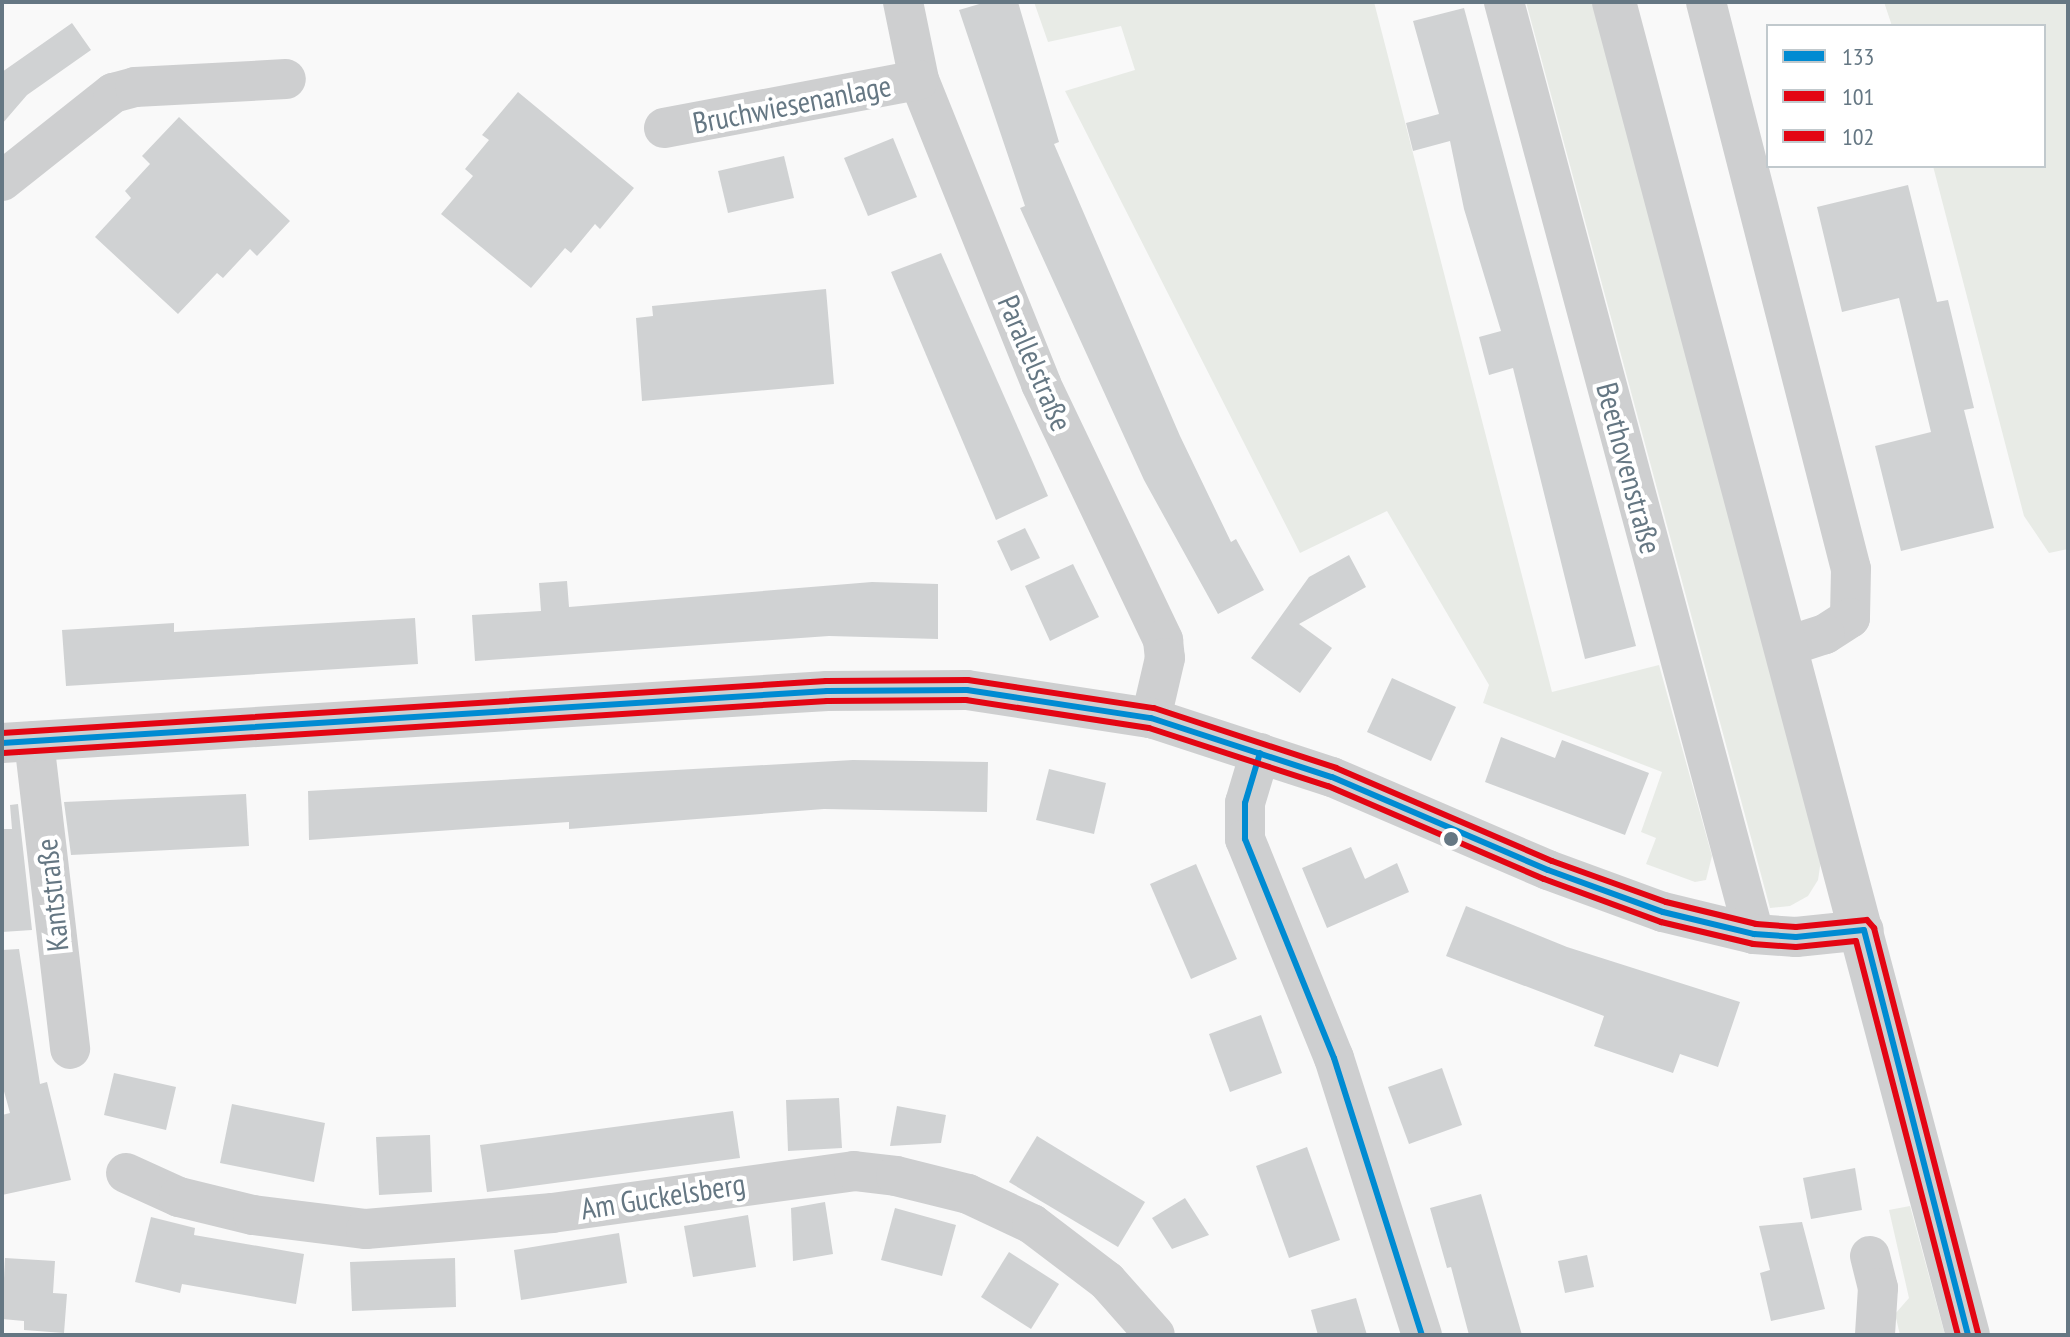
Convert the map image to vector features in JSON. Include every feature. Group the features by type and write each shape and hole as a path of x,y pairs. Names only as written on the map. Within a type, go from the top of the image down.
{"street":[{"name":"Parallelstraße","path":"903,2 919,80 1041,384 1163,640 1165,658 1151,718"},
{"name":"Beethovenstraße","path":"1504,2 1754,934"},
{"path":"1614,2 1864,930 1968,1335"},
{"path":"1706,2 1851,569 1850,618 1825,634 1787,646"},
{"path":"2,181 113,93 135,87 286,79"},
{"name":"Bruchwiesenanlage","path":"664,128 919,80"},
{"name":"Kantstraße","path":"70,1049 18,742 827,691 967,690 1151,718 1332,777 1606,892 1754,934 1796,937 1864,930"},
{"path":"1260,753 1245,803 1245,839 1334,1058 1422,1335"},
{"name":"Am Guckelsberg","path":"126,1173 179,1197 253,1215 366,1229 536,1215 854,1171 896,1176 968,1194 1032,1224 1107,1281 1155,1335"},
{"path":"1870,1256 1878,1288 1875,1335"}],"shaded area":[{"path":"1034,2 1374,2 1552,692 1659,665 1712,856 1706,880 1695,882 1646,864 1656,838 1641,832 1662,772 1483,703 1489,685 1387,511 1300,553 1065,91 1135,70 1121,26 1048,42"},
{"path":"1526,2 1592,2 1821,860 1818,880 1808,896 1790,906 1770,908"},
{"path":"1884,2 2068,2 2068,549 2049,553 2024,516 1934,168 2046,168 2046,24 1891,24"},
{"path":"1910,1206 1945,1335 1900,1335 1895,1314 1909,1298 1889,1210"}],"building":[{"path":"986,2 1018,2 1059,142 1054,144 1180,436 1231,542 1236,539 1264,590 1218,614 1144,480 1020,208 1025,206 959,10"},
{"path":"1464,8 1636,646 1585,659 1513,368 1489,375 1479,337 1501,331 1464,209 1450,141 1413,151 1406,123 1439,114 1413,21"},
{"path":"72,23 91,50 27,95 2,124 2,72"},
{"path":"518,92 634,188 600,229 595,224 571,253 565,248 531,288 441,214 473,176 465,169 489,140 482,135"},
{"path":"179,117 290,221 257,256 250,249 223,278 217,273 178,314 95,237 131,198 125,191 150,164 142,156"},
{"path":"893,138 917,197 868,216 844,158"},
{"path":"784,156 794,198 728,213 718,171"},
{"path":"1908,185 1937,302 1948,300 1974,408 1964,410 1994,528 1901,551 1875,446 1931,432 1899,298 1842,312 1817,207"},
{"path":"941,253 1048,496 996,520 891,272"},
{"path":"826,289 834,384 642,401 636,318 653,316 652,306"},
{"path":"1025,528 1040,558 1011,571 997,541"},
{"path":"1349,555 1366,587 1299,624 1332,648 1300,693 1251,658 1309,577"},
{"path":"1073,564 1099,617 1050,641 1025,586"},
{"path":"567,581 569,607 872,582 938,584 938,639 829,636 475,661 472,615 541,611 539,583"},
{"path":"415,618 418,664 66,686 62,630 174,623 174,632"},
{"path":"1392,678 1456,707 1431,761 1367,732"},
{"path":"1501,737 1555,758 1562,740 1649,773 1625,835 1485,782"},
{"path":"853,760 988,762 987,812 824,809 569,829 569,822 309,840 308,791"},
{"path":"1049,769 1106,783 1094,834 1036,820"},
{"path":"246,794 249,846 71,855 64,802"},
{"path":"18,804 32,930 2,932 2,829 12,829 10,805"},
{"path":"1351,847 1365,879 1397,863 1409,892 1327,928 1302,868"},
{"path":"1196,864 1237,959 1191,979 1150,884"},
{"path":"1466,906 1567,947 1740,1002 1718,1067 1680,1054 1673,1073 1594,1046 1604,1016 1446,956"},
{"path":"19,949 40,1084 47,1082 71,1180 2,1195 2,1115 10,1113 2,1084 2,950"},
{"path":"1261,1015 1282,1073 1230,1092 1209,1034"},
{"path":"1442,1068 1462,1125 1409,1144 1388,1087"},
{"path":"114,1073 176,1087 166,1130 104,1115"},
{"path":"839,1098 842,1148 788,1151 786,1100"},
{"path":"232,1104 325,1123 314,1182 220,1163"},
{"path":"897,1106 946,1115 941,1143 890,1146"},
{"path":"733,1111 740,1158 487,1192 480,1145"},
{"path":"430,1135 432,1192 379,1195 376,1137"},
{"path":"1037,1136 1145,1202 1118,1247 1009,1182"},
{"path":"1307,1147 1340,1240 1289,1258 1256,1166"},
{"path":"1855,1168 1862,1210 1811,1219 1803,1178"},
{"path":"1481,1194 1522,1335 1469,1335 1451,1267 1447,1268 1430,1208"},
{"path":"1185,1198 1209,1235 1172,1249 1152,1218"},
{"path":"825,1202 833,1254 793,1261 791,1208"},
{"path":"895,1208 956,1225 942,1276 881,1260"},
{"path":"748,1215 756,1267 693,1277 684,1226"},
{"path":"151,1217 195,1228 194,1235 304,1254 296,1304 182,1284 180,1293 135,1282"},
{"path":"1802,1222 1825,1309 1771,1321 1760,1273 1770,1270 1759,1226"},
{"path":"619,1233 627,1283 521,1300 514,1250"},
{"path":"1009,1252 1059,1284 1031,1329 981,1297"},
{"path":"1587,1255 1594,1287 1565,1293 1558,1261"},
{"path":"5,1258 55,1261 53,1293 67,1294 64,1333 24,1330 24,1321 2,1319"},
{"path":"455,1258 456,1307 352,1311 350,1262"},
{"path":"1356,1298 1367,1335 1318,1335 1311,1310"}],"transit line":[{"name":"102","path":"2,733 826,681 968,680 1154,708 1336,768 1552,861 1666,902 1756,924 1796,927 1867,920 1874,928 1978,1333"},
{"name":"133","path":"2,743 827,691 967,690 1151,718 1332,777 1548,870 1663,912 1754,934 1796,937 1864,930 1968,1335"},
{"name":"101","path":"3,753 827,701 966,700 1149,728 1328,786 1544,879 1661,922 1753,944 1796,947 1856,941 1958,1335"},
{"name":"133","path":"1260,753 1245,803 1245,839 1334,1058 1422,1335"}]}
